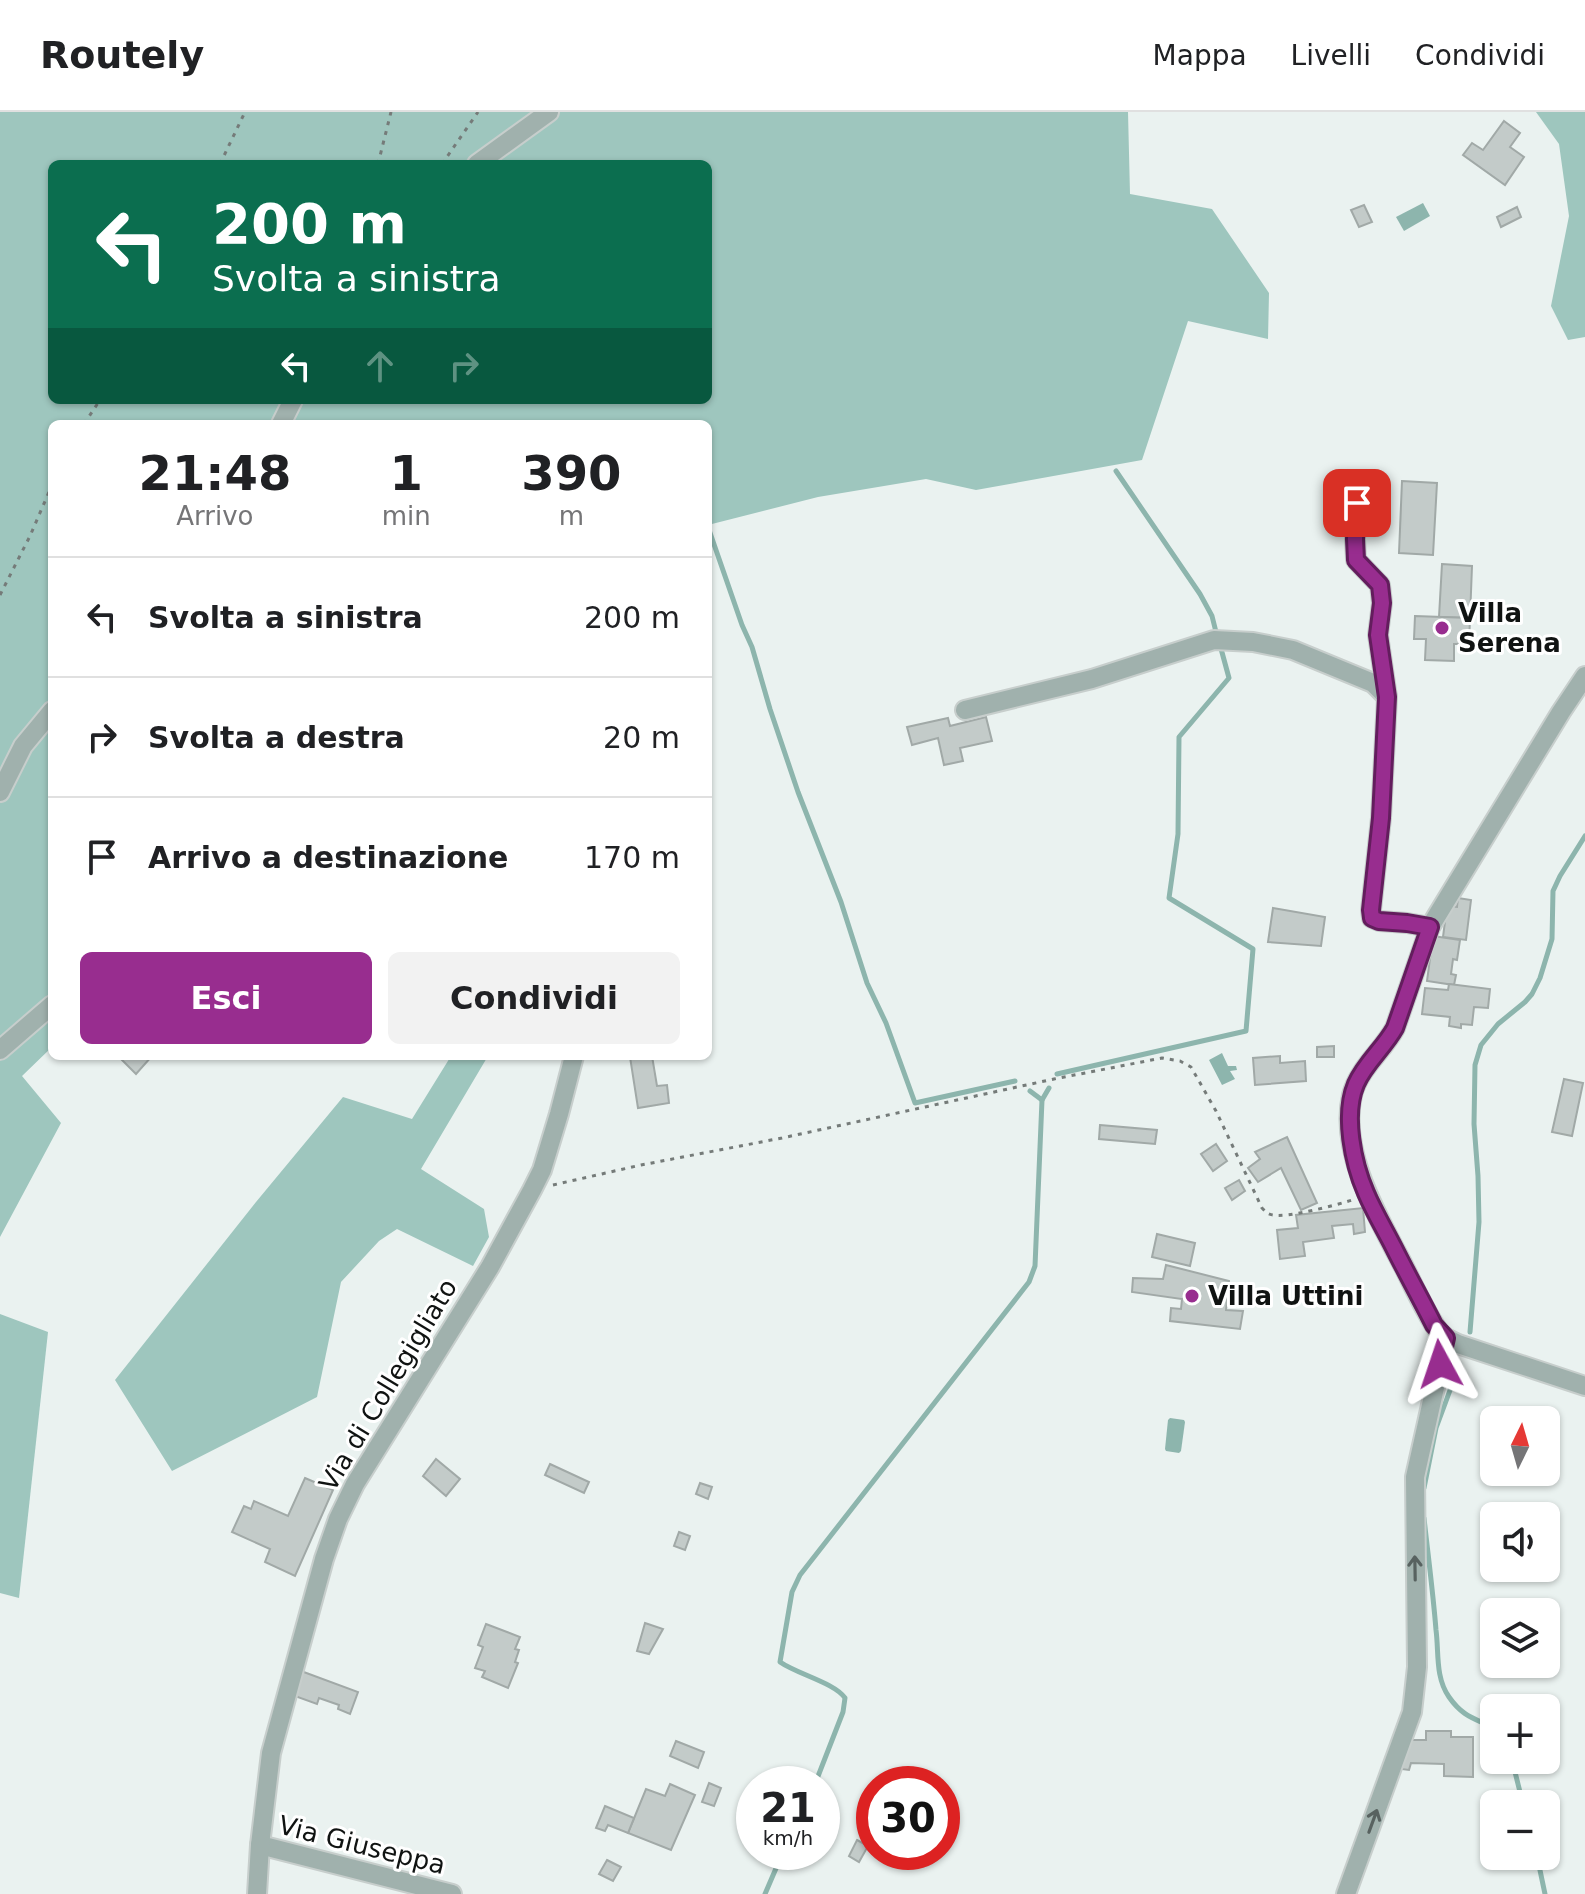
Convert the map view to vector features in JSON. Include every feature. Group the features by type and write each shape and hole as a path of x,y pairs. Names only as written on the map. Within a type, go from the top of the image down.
{"street":[{"path":"483,160 549,112"},
{"path":"1357,503 1356,560 1380,585 1382,603 1378,635 1387,697 1372,918 1430,927"},
{"path":"965,710 1092,679 1214,640 1253,642 1293,650 1373,683 1387,697"},
{"path":"1585,676 1430,927 1395,1028 1357,1082 1352,1097 1351,1126 1353,1152 1366,1192 1434,1325 1446,1338 1468,1348 1585,1386"},
{"path":"0,792 23,746 48,716"},
{"path":"0,1050 48,1008"},
{"name":"Via di Collegigliato","path":"257,1894 271,1753 324,1559 338,1519 355,1484 490,1267 532,1190 542,1170 573,1060"},
{"path":"1346,1894 1412,1712 1417,1667 1415,1477 1446,1338"},
{"name":"Via Giuseppa","path":"260,1845 452,1894"}],"path":[{"path":"222,160 245,112"},
{"path":"379,160 391,112"},
{"path":"445,160 478,112"},
{"path":"0,595 48,494"},
{"path":"532,1190 1162,1058 1180,1061 1191,1067 1267,1213 1299,1212 1346,1202 1366,1192"}],"shaded area":[{"path":"0,112 1128,112 1130,194 1212,209 1269,293 1268,339 1188,321 1142,460 976,490 926,479 818,497 712,524 712,420 48,420 48,1051 22,1076 61,1123 0,1237"},
{"path":"1536,112 1585,112 1585,337 1568,340 1551,306 1569,216 1559,144"},
{"path":"1423,203 1430,216 1404,231 1396,217"},
{"path":"1222,1053 1228,1066 1236,1066 1237,1070 1230,1071 1235,1079 1222,1085 1209,1060"},
{"path":"449,1060 486,1060 421,1169 484,1209 489,1237 473,1266 397,1229 379,1241 341,1282 317,1397 172,1471 115,1380 343,1097 412,1119"},
{"path":"0,1314 48,1332 19,1598 0,1593"},
{"path":"1170,1418 1185,1422 1179,1453 1165,1449"}],"building":[{"path":"1504,121 1520,133 1510,147 1524,157 1505,185 1463,155 1472,143 1483,150"},
{"path":"1364,205 1372,222 1359,227 1351,210"},
{"path":"1517,207 1521,217 1501,227 1497,217"},
{"path":"1402,481 1437,483 1433,555 1399,553"},
{"path":"1442,564 1472,566 1470,618 1439,617"},
{"name":"Villa Serena","path":"1415,616 1470,618 1469,644 1454,644 1454,661 1425,660 1426,639 1414,639"},
{"path":"986,717 992,741 960,748 963,761 944,765 938,738 912,745 907,727 948,718 950,726"},
{"path":"1458,898 1471,900 1466,940 1443,937 1447,906 1457,907"},
{"path":"1273,908 1325,917 1321,946 1268,942"},
{"path":"1433,936 1460,940 1451,974 1456,975 1454,985 1427,981"},
{"path":"1449,984 1490,989 1488,1008 1474,1007 1472,1025 1461,1024 1461,1028 1449,1026 1450,1017 1422,1014 1425,988 1448,990"},
{"path":"1334,1046 1334,1057 1317,1057 1317,1047"},
{"path":"1280,1056 1280,1063 1305,1061 1306,1081 1255,1085 1253,1058"},
{"path":"122,1060 148,1060 136,1074"},
{"path":"630,1060 653,1060 657,1086 667,1085 669,1103 638,1108"},
{"path":"1564,1079 1583,1083 1572,1136 1552,1132"},
{"path":"1100,1125 1157,1130 1155,1144 1099,1139"},
{"path":"1287,1137 1317,1203 1301,1210 1281,1168 1258,1182 1248,1168 1260,1159 1255,1152"},
{"path":"1216,1144 1227,1161 1213,1171 1201,1154"},
{"path":"1239,1180 1245,1191 1232,1200 1225,1188"},
{"path":"1363,1208 1365,1232 1354,1234 1353,1224 1332,1226 1334,1238 1303,1242 1305,1256 1280,1259 1277,1230 1298,1228 1296,1215"},
{"path":"1157,1234 1195,1243 1190,1266 1152,1257"},
{"name":"Villa Uttini","path":"1166,1265 1229,1281 1226,1310 1243,1311 1240,1329 1170,1321 1171,1308 1181,1309 1182,1299 1132,1292 1133,1278 1163,1279"},
{"path":"436,1459 460,1479 446,1496 423,1476"},
{"path":"550,1464 589,1482 584,1493 545,1475"},
{"path":"305,1478 333,1490 295,1576 265,1562 270,1549 232,1532 244,1506 251,1509 254,1501 288,1516"},
{"path":"700,1483 712,1487 708,1499 696,1494"},
{"path":"679,1532 690,1536 685,1550 674,1546"},
{"path":"645,1623 663,1629 649,1654 637,1651"},
{"path":"486,1624 520,1637 515,1649 519,1650 515,1662 518,1663 508,1688 482,1677 485,1671 475,1668 483,1647 478,1645"},
{"path":"301,1671 358,1692 350,1714 338,1709 339,1705 319,1698 317,1704 292,1695"},
{"path":"1426,1731 1451,1731 1451,1737 1473,1737 1473,1777 1444,1776 1444,1764 1411,1763 1409,1770 1401,1769 1407,1740 1426,1740"},
{"path":"676,1741 704,1752 698,1768 670,1756"},
{"path":"709,1783 721,1788 714,1806 702,1802"},
{"path":"670,1784 695,1795 671,1850 628,1833 646,1789 665,1796"},
{"path":"605,1806 634,1818 628,1833 608,1825 605,1831 596,1828"},
{"path":"856,1842 856,1860 849,1856"},
{"path":"607,1860 621,1867 613,1881 599,1874"}],"waterway":[{"path":"1116,471 1200,594 1212,616 1217,636"},
{"path":"712,539 752,647 798,792 841,902 867,983 886,1023 915,1103 1015,1081"},
{"path":"1057,1074 1246,1031 1253,949 1169,898 1178,834 1179,737 1229,678 1220,645"},
{"path":"1470,1332 1479,1222 1474,1124 1475,1065 1481,1045 1498,1024 1525,1002 1540,978 1552,939 1553,891 1585,836"},
{"path":"822,1766 843,1712 845,1698 833,1688 780,1662 792,1592 800,1575 1029,1282 1035,1266 1042,1100 1049,1088"},
{"path":"1030,1091 1042,1100"},
{"path":"1424,1488 1436,1428 1459,1366"},
{"path":"1424,1518 1441,1681 1459,1709 1480,1721"},
{"path":"1516,1774 1520,1790"},
{"path":"765,1894 775,1870"},
{"path":"1540,1870 1545,1894"}],"place":[{"name":"Villa Serena","path":"1442,628"},
{"name":"Villa Uttini","path":"1192,1296"}],"route":[{"path":"1357,503 1356,560 1380,585 1382,603 1378,635 1387,697 1372,918 1430,927 1401,1016 1390,1037 1357,1082 1352,1097 1351,1136 1366,1192 1434,1325 1446,1338 1440,1364"}]}
